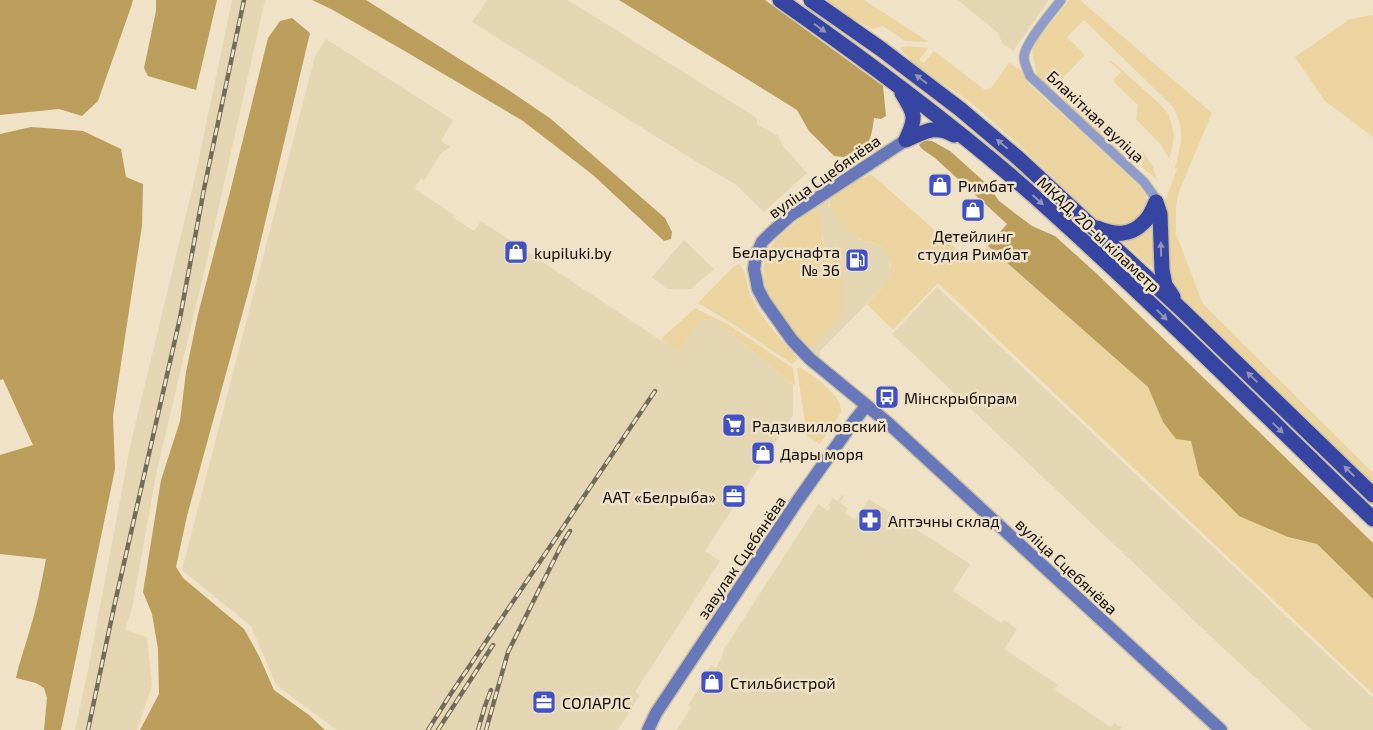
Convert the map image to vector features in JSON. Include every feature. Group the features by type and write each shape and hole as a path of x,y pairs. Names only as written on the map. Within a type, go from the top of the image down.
{"highway":[{"name":"МКАД, 20-ы кіламетр","path":"780,0 894,82 1033,195 1127,281 1373,519"},
{"name":"МКАД, 20-ы кіламетр","path":"811,0 881,49 960,109 1018,158 1182,310 1373,495"},
{"path":"894,82 912,109 912,127 906,140"},
{"path":"906,140 933,129 948,132 974,146"},
{"path":"1090,224 1115,234 1133,230 1145,222 1156,202"},
{"path":"1156,202 1160,214 1162,270 1165,285 1182,310"}],"street":[{"name":"Блакітная вуліца","path":"1060,0 1027,47 1024,56 1030,76 1144,182 1156,202"},
{"name":"вуліца Сцебянёва","path":"906,140 790,216 762,242 756,256 754,269 758,289 779,324 810,359 888,423 1221,730"},
{"name":"завулак Сцебянёва","path":"648,730 656,713 754,566 866,406"}],"shaded area":[{"path":"0,0 133,0 98,101 82,116 59,109 0,115"},
{"path":"156,0 217,0 196,90 148,76 144,68 156,11"},
{"path":"232,0 265,0 209,251 157,470 132,609 125,630 147,637 152,686 137,730 75,730 131,442 195,177"},
{"path":"312,0 366,0 510,91 551,119 665,218 672,232 671,239 664,241 593,175 523,121 403,50"},
{"path":"487,0 568,0 757,118 757,124 778,136 784,147 807,173 764,212 735,184 472,22"},
{"path":"619,0 765,0 883,86 886,116 881,119 874,118 869,141 852,158 834,156 809,131 797,110"},
{"path":"825,0 864,0 929,42 905,41 883,26 873,29 853,19"},
{"path":"958,0 1049,0 1013,51 1002,43 998,33"},
{"path":"1069,0 1080,0 1212,113 1179,191 1176,206 1176,234 1203,304 1373,473 1373,485 1178,295 1169,282 1164,216 1165,201 1177,169 1175,168 1181,137 1180,123 1173,107 1084,20 1067,37 1085,55 1051,88 1047,88 1038,79 1032,52 1035,43"},
{"path":"1373,15 1373,137 1325,101 1295,57 1350,19"},
{"path":"292,18 310,33 251,282 187,516 176,567 183,578 244,629 259,656 274,690 309,715 325,730 140,730 159,694 158,649 152,614 143,592 161,480 180,421 186,372 198,314 268,38 280,21"},
{"path":"326,39 453,120 441,141 451,147 441,153 424,181 421,178 415,189 454,215 452,217 474,231 481,221 677,351 701,319 715,320 793,385 793,415 705,551 720,561 635,692 640,695 618,730 337,730 276,685 251,626 182,570 315,56"},
{"path":"907,46 928,48 919,60 924,63 934,51 985,90 991,88 1009,63 1021,70 1030,85 1143,190 1147,205 1140,219 1135,225 1106,229 975,106 916,65 900,48"},
{"path":"1108,60 1113,62 1161,105 1169,115 1174,134 1169,159 1161,145 1136,119 1138,105 1115,83 1114,79 1121,72"},
{"path":"1063,97 1125,155 1125,159 1063,103"},
{"path":"31,127 83,131 121,149 126,177 143,184 142,226 113,416 115,469 61,730 44,730 47,698 44,688 36,683 16,678 33,617 46,559 0,554 0,455 33,445 3,379 0,380 0,134"},
{"path":"924,140 932,141 950,151 989,186 999,201 1032,226 1055,236 1096,273 1373,543 1373,599 1317,544 1288,537 1239,516 1199,475 1191,441 1176,439 1163,422 1148,387 988,246 1007,224 935,158 922,149 919,145"},
{"path":"1142,150 1153,167 1157,180 1142,167 1144,156"},
{"path":"871,174 971,262 988,246 1148,387 1163,422 1191,440 1199,475 1288,537 1317,544 1373,599 1373,694 938,283 893,330 867,304 886,284 889,278 891,266 889,259 880,246 858,238 851,232 830,211 830,205 832,199 843,188"},
{"path":"835,194 828,206 830,211 859,239 884,249 889,258 891,270 890,279 886,284 820,351 819,357 805,346 808,346 841,315 842,263 824,245 818,213 810,211"},
{"path":"810,211 818,213 821,217 822,241 842,263 842,312 839,319 812,346 805,346 777,310 765,283 764,269 767,255 775,241"},
{"path":"1156,214 1155,267 1148,265 1119,238"},
{"path":"684,240 714,269 691,289 667,289 652,277"},
{"path":"739,264 744,271 749,292 755,305 772,329 798,359 792,364 698,303 734,266"},
{"path":"937,287 1373,698 1373,730 1312,730 892,334"},
{"path":"695,308 729,325 793,368 795,385 715,320 701,319 678,352 661,340"},
{"path":"800,367 826,386 840,405 841,412 820,444 807,436 797,369"},
{"path":"842,495 844,496 840,503 848,508 845,513 855,520 869,499 970,564 953,591 1001,623 1004,620 1017,629 1004,649 1058,685 1055,690 1111,727 1114,723 1122,727 1120,730 677,730 691,707 688,705 708,674 706,672 711,665 716,668 722,658 724,649 818,504 828,511 831,507 828,505 833,498 837,501"}],"railway":[{"path":"88,730 180,318 204,189 244,0"},
{"path":"428,730 655,391"},
{"path":"486,730 508,652 570,531"},
{"path":"438,730 493,645"},
{"path":"478,730 491,690"}],"place":[{"name":"Римбат","path":"940,185"},
{"name":"Детейлинг студия Римбат","path":"973,210"},
{"name":"kupiluki.by","path":"516,252"},
{"name":"Беларуснафта № 36","path":"857,260"},
{"name":"Мінскрыбпрам","path":"887,397"},
{"name":"Радзивилловский","path":"734,425"},
{"name":"Дары моря","path":"763,453"},
{"name":"ААТ «Белрыба»","path":"734,496"},
{"name":"Аптэчны склад","path":"870,520"},
{"name":"Стильбистрой","path":"712,682"},
{"name":"СОЛАРЛС","path":"544,702"}]}
